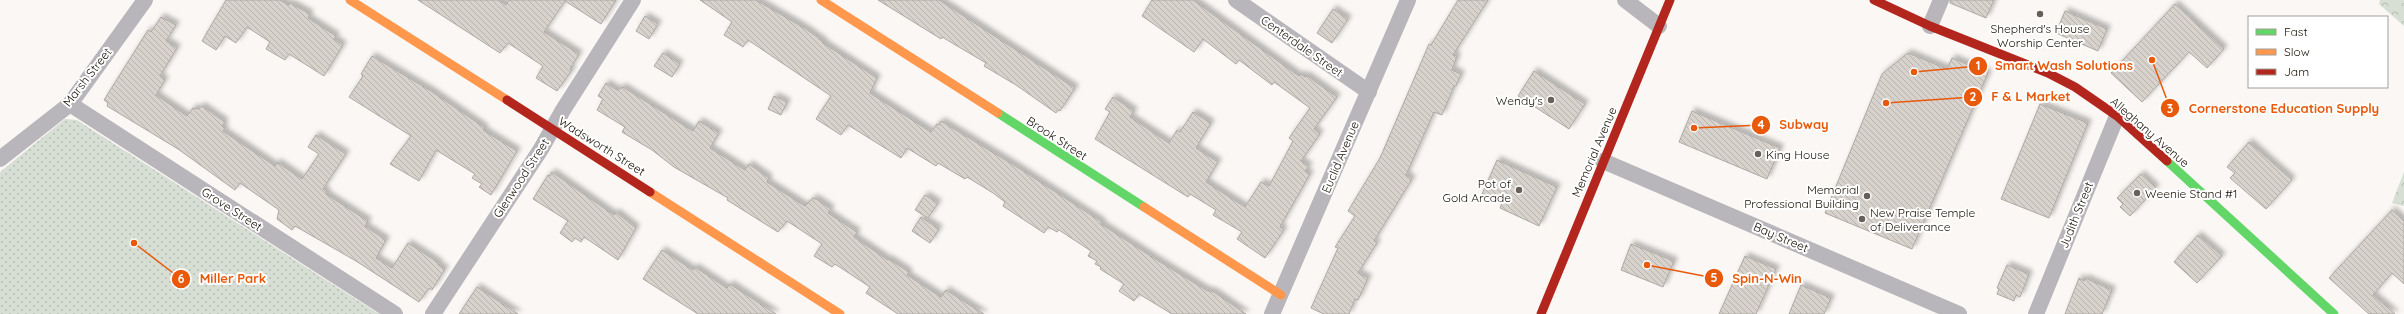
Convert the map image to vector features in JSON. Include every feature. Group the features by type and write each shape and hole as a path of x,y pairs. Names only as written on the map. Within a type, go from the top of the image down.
{"street":[{"name":"Marsh Street","path":"0,159 70,104 145,0"},
{"name":"Wadsworth Street","path":"350,0 840,314"},
{"name":"Glenwood Street","path":"433,314 633,0"},
{"name":"Brook Street","path":"821,0 1281,295"},
{"name":"Centerdale Street","path":"1236,0 1369,92"},
{"name":"Euclid Avenue","path":"1272,314 1408,0"},
{"path":"1624,0 1659,26"},
{"name":"Memorial Avenue","path":"1541,314 1670,0"},
{"name":"Alleghany Avenue","path":"1874,0 1930,26 2048,73 2075,87 2117,116 2334,314"},
{"path":"1930,26 1941,0"},
{"name":"Grove Street","path":"70,104 395,314"},
{"name":"Judith Street","path":"2036,314 2117,116"},
{"name":"Bay Street","path":"1603,161 1959,314"}],"green space":[{"path":"2380,0 2404,0 2404,26 2379,4"},
{"path":"65,119 77,120 379,314 0,314 0,172"},
{"path":"2404,172 2404,206 2392,203"}],"building":[{"path":"226,0 280,0 289,5 290,3 310,14 308,18 336,36 334,39 343,45 324,76 289,54 285,60 266,49 270,42 247,27 236,43 225,36 216,50 202,41"},
{"path":"418,0 499,0 506,5 509,0 616,0 601,24 565,1 544,32 579,54 570,69 572,70 557,91 536,78 543,66 508,43 500,53"},
{"path":"700,0 756,0 806,29 824,42 823,43 877,78 870,93 931,132 937,124 939,125 941,121 1017,167 1102,222 1101,224 1157,260 1206,290 1214,292 1246,314 1172,314 1139,294 1134,301 1119,291 1124,284 1100,269 1101,267 1095,264 1097,261 1088,256 1091,251 1059,230 1057,232 1048,227 1044,233 1003,206 1005,202 993,193 967,177 965,179 938,163 936,166 907,148 901,158 848,125 841,135 816,119 831,96 748,40 743,47 724,35 732,22"},
{"path":"878,0 939,0 1075,88 1060,111 1058,110 1056,113 1016,85 984,66 986,63 942,37 941,39"},
{"path":"1152,0 1193,0 1299,76 1301,74 1305,77 1306,75 1337,97 1314,129 1320,134 1301,161 1309,166 1305,171 1310,174 1280,227 1284,230 1265,258 1237,239 1242,232 1213,215 1216,210 1190,194 1188,197 1095,139 1110,112 1105,109 1113,97 1134,111 1130,117 1169,143 1177,130 1180,132 1193,112 1211,123 1196,148 1218,162 1206,182 1245,207 1261,182 1269,186 1293,141 1289,138 1310,108 1274,82 1272,85 1239,60 1236,64 1203,39 1194,52 1142,16"},
{"path":"1458,0 1488,0 1453,55 1457,56 1452,70 1461,74 1456,86 1454,86 1442,115 1434,112 1406,175 1412,179 1374,241 1377,243 1358,273 1368,278 1358,300 1355,299 1349,314 1324,314 1311,308 1338,248 1335,247 1355,216 1348,211 1380,158 1429,44 1431,45"},
{"path":"1950,0 1994,0 1986,18 1950,3"},
{"path":"2175,4 2224,49 2207,68 2189,52 2142,102 2111,73"},
{"path":"1333,9 1348,19 1332,43 1317,33"},
{"path":"2065,11 2107,29 2098,51 2056,33"},
{"path":"645,16 658,24 649,39 636,31"},
{"path":"161,17 176,25 166,41 177,48 160,76 165,80 156,95 187,116 193,108 198,109 202,106 225,122 222,126 225,128 223,131 275,166 277,162 302,179 319,154 308,147 316,135 346,154 323,189 327,192 326,194 368,221 365,226 386,240 376,258 392,268 408,243 439,263 438,265 445,269 432,290 429,288 419,302 356,261 295,226 292,230 277,219 279,210 240,183 235,190 178,149 107,106 108,103 104,100 148,30 151,32"},
{"path":"663,53 680,64 672,77 654,66"},
{"path":"1908,53 1947,69 1952,58 1988,73 1912,249 1825,213 1882,74"},
{"path":"372,56 431,91 485,128 483,130 517,151 491,195 479,187 482,184 472,178 475,174 436,150 419,181 390,164 411,136 349,97 363,76 361,74"},
{"name":"Wendy's","path":"1534,71 1585,104 1569,129 1518,96"},
{"path":"606,83 617,90 623,87 693,131 699,121 719,133 710,148 745,170 749,164 769,178 767,182 805,206 813,198 818,200 831,209 828,213 857,232 854,237 909,272 907,275 941,297 946,290 984,314 898,314 866,293 870,287 835,264 832,267 814,256 822,244 787,221 778,232 727,200 728,198 674,167 652,150 622,132 625,127 597,110 603,99 598,96"},
{"path":"774,96 787,102 781,115 768,109"},
{"path":"2040,104 2088,123 2049,218 2001,199"},
{"path":"1692,111 1780,148 1767,179 1679,142"},
{"path":"2249,142 2292,180 2266,209 2230,178 2235,173 2227,167"},
{"name":"Pot of Gold Arcade","path":"1497,160 1557,187 1539,226 1500,208 1502,203 1482,194"},
{"path":"552,172 614,215 616,212 636,228 618,260 584,237 581,242 575,238 572,242 560,233 568,221 533,199 548,175 550,176"},
{"name":"Weenie Stand #1","path":"2141,174 2156,188 2130,216 2120,207 2123,204 2117,198"},
{"path":"925,195 938,203 928,218 915,210"},
{"path":"2392,210 2404,221 2404,284 2392,273 2373,295 2395,314 2369,314 2329,278"},
{"path":"921,217 939,229 930,243 912,231"},
{"path":"2198,235 2222,256 2197,283 2174,262"},
{"path":"1631,244 1674,261 1663,287 1621,270"},
{"path":"662,250 693,270 695,267 727,288 730,284 776,314 698,314 643,279"},
{"path":"1745,256 1776,269 1756,314 1719,314"},
{"path":"2007,265 2029,274 2020,297 2016,295 2014,301 1997,294 1999,289 1997,288"},
{"path":"2079,278 2084,281 2085,278 2112,290 2102,314 2065,314"},
{"path":"1801,285 1831,298 1824,314 1789,314"},
{"path":"477,287 518,314 459,314"}],"traffic: fast":[{"path":"998,113 1144,207"},
{"path":"2167,161 2334,314"}],"traffic: slow":[{"path":"350,0 507,100"},
{"path":"821,0 998,113"},
{"path":"650,192 840,314"},
{"path":"1144,207 1281,295"}],"traffic: jam":[{"path":"1541,314 1670,0"},
{"path":"1874,0 1930,26 2048,73 2075,87 2117,116 2167,161"},
{"path":"507,100 650,192"}],"place":[{"name":"Shepherd's House Worship Center","path":"2040,14"},
{"name":"Cornerstone Education Supply","path":"2152,60"},
{"name":"Smart Wash Solutions","path":"1914,72"},
{"name":"Wendy's","path":"1551,100"},
{"name":"F & L Market","path":"1886,103"},
{"name":"Subway","path":"1694,128"},
{"name":"King House","path":"1758,154"},
{"name":"Pot of Gold Arcade","path":"1519,190"},
{"name":"Weenie Stand #1","path":"2137,193"},
{"name":"Memorial Professional Building","path":"1867,196"},
{"name":"New Praise Temple of Deliverance","path":"1862,219"},
{"name":"Miller Park","path":"134,243"},
{"name":"Spin-N-Win","path":"1647,265"}]}
